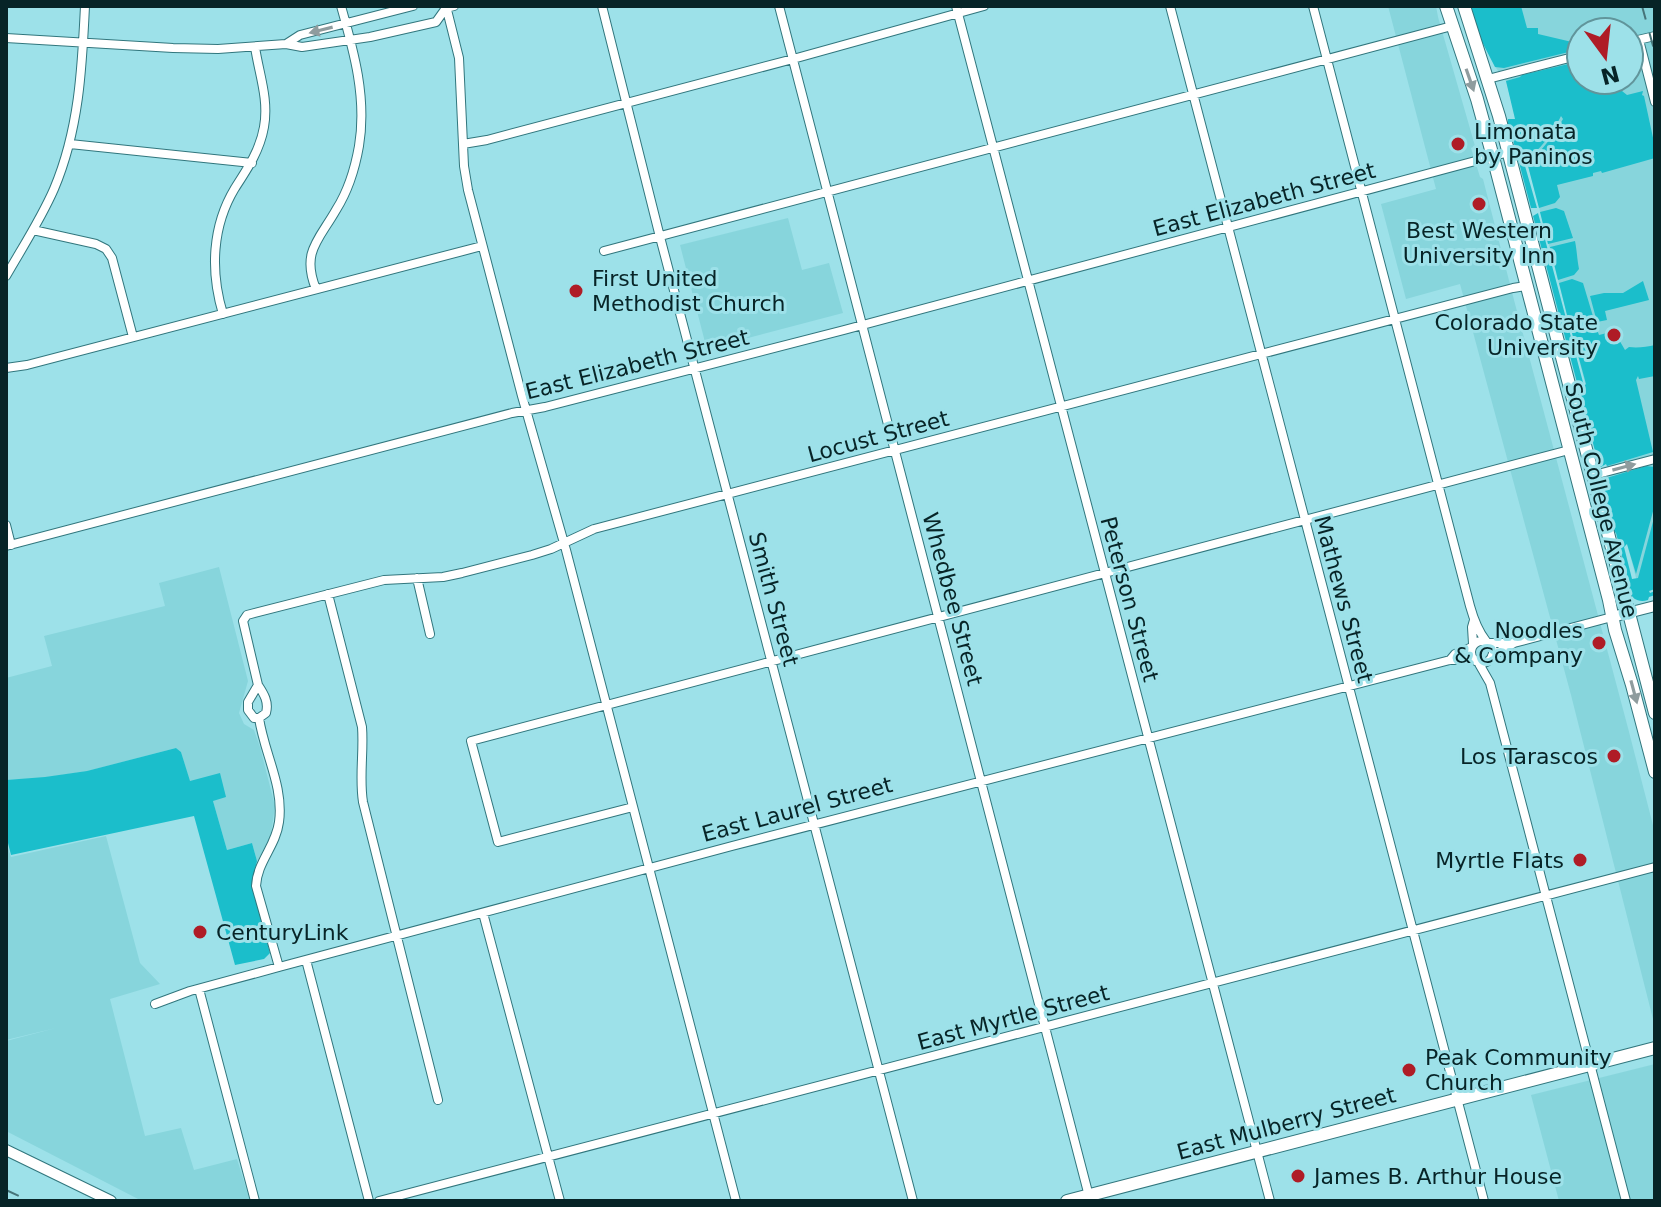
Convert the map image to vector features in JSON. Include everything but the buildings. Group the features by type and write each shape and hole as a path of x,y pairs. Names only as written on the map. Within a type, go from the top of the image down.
{"highway":[{"name":"South College Avenue","path":"1446,6 1493,157 1655,772"},
{"name":"South College Avenue","path":"1464,6 1509,152 1655,713"},
{"path":"1526,286 1535,291 1541,300 1554,328"},
{"path":"1569,450 1576,450 1583,456 1593,474"},
{"name":"East Mulberry Street","path":"1067,1201 1090,1198 1257,1151 1655,1048"}],"main road":[{"path":"1612,617 1655,606"},
{"path":"6,1150 111,1201"}],"street":[{"path":"6,276 54,190 70,144 78,102 85,6"},
{"path":"316,289 310,262 312,248 344,196 359,146 362,116 360,86 341,6"},
{"path":"286,44 300,35 413,6"},
{"path":"6,38 173,48 286,44 302,47 436,22 447,6"},
{"path":"447,6 459,58 466,180 736,1201"},
{"name":"Smith Street","path":"602,6 913,1201"},
{"name":"Whedbee Street","path":"779,6 1090,1198"},
{"path":"463,144 793,59 956,10 984,6"},
{"name":"Mathews Street","path":"1170,6 1484,1201"},
{"path":"1313,6 1474,620 1493,649 1490,683 1626,1201"},
{"name":"Peterson Street","path":"956,10 1270,1201"},
{"path":"604,251 1452,26"},
{"path":"223,314 215,272 217,238 227,204 252,163 261,139 266,109 255,47"},
{"path":"1488,79 1565,59"},
{"path":"1645,73 1655,102"},
{"path":"70,144 252,163"},
{"name":"East Elizabeth Street","path":"9,545 696,369 1509,152"},
{"path":"33,230 106,249 112,258 133,337"},
{"path":"6,368 482,246"},
{"name":"Locust Street","path":"258,685 243,621 247,615 384,580 443,577 532,555 594,529 1526,286"},
{"path":"633,807 498,842 471,741 1569,450"},
{"path":"1593,474 1655,459"},
{"path":"6,525 9,545"},
{"path":"417,578 430,634"},
{"path":"328,594 359,712 363,737 361,793 438,1100"},
{"path":"1472,646 1479,641 1514,643 1612,617"},
{"path":"1474,620 1471,654 1490,683"},
{"path":"1476,661 1485,663 1514,643"},
{"name":"East Laurel Street","path":"1450,660 1472,646"},
{"name":"East Laurel Street","path":"155,1004 279,967 1148,738 1450,660 1476,661"},
{"path":"258,685 267,709 263,716 254,718 248,710 248,702 258,685"},
{"path":"259,718 277,787 279,820 271,847 257,875 256,886 279,967"},
{"name":"East Myrtle Street","path":"379,1201 1655,867"},
{"path":"483,913 560,1201"},
{"path":"306,960 369,1201"},
{"path":"199,989 255,1201"}],"shaded area":[{"path":"1388,6 1436,6 1475,146 1471,148 1483,179 1628,728 1655,833 1655,1027 1571,695 1460,284 1406,299 1381,204 1436,189"},
{"name":"Colorado State University","path":"1470,6 1655,6 1655,589 1640,593 1506,81 1475,26"},
{"path":"1471,6 1521,6 1527,28 1538,28 1538,34 1565,40 1565,53 1504,68 1495,67 1478,34"},
{"path":"1565,65 1565,96 1644,96 1655,158 1557,185 1560,197 1555,203 1539,208 1528,166 1555,133 1563,119 1561,116 1540,148 1523,159 1537,208 1531,208 1507,128 1508,119 1515,119 1506,81"},
{"path":"1556,208 1564,211 1573,238 1548,244 1540,212"},
{"path":"1538,213 1584,386 1572,333 1596,327 1599,335 1607,333 1610,343 1618,338 1625,350 1655,345 1655,376 1639,379 1638,376 1636,380 1653,452 1599,466 1533,216"},
{"path":"788,218 802,270 829,263 843,313 714,347 706,346 680,245"},
{"path":"1575,241 1579,269 1574,275 1558,280 1550,247"},
{"path":"1572,279 1583,283 1595,323 1571,331 1559,283"},
{"path":"1643,281 1649,300 1605,311 1607,320 1597,322 1590,296 1623,293"},
{"path":"1646,466 1655,467 1655,504 1636,574 1627,544 1624,547 1632,579 1638,578 1655,514 1655,589 1649,591 1655,591 1655,595 1642,601 1627,592 1629,583 1616,533 1611,528 1600,480"},
{"path":"219,567 248,681 239,713 244,724 254,730 275,806 271,834 257,861 252,843 227,850 213,801 194,797 181,752 176,748 88,771 6,780 6,678 52,666 44,636 165,606 159,583"},
{"path":"176,748 181,752 190,781 220,773 226,797 213,801 227,850 252,843 257,861 252,884 270,953 264,959 235,965 194,816 11,855 6,835 6,780 87,771"},
{"path":"106,836 140,963 160,984 110,999 145,1136 181,1128 194,1170 237,1159 250,1201 142,1201 6,1131 6,1041 56,1028 6,1040 6,842 11,857"},
{"path":"1655,1064 1655,1201 1559,1201 1531,1095"}],"railway":[{"path":"1642,6 1655,53"},
{"path":"6,1190 30,1201"}],"place":[{"name":"Limonata by Paninos","path":"1458,144"},
{"name":"Best Western University Inn","path":"1479,204"},
{"name":"First United Methodist Church","path":"576,291"},
{"name":"Colorado State University","path":"1614,335"},
{"name":"Noodles & Company","path":"1599,643"},
{"name":"Los Tarascos","path":"1614,756"},
{"name":"Myrtle Flats","path":"1580,860"},
{"name":"CenturyLink","path":"200,932"},
{"name":"Peak Community Church","path":"1409,1070"},
{"name":"James B. Arthur House","path":"1298,1176"}]}
